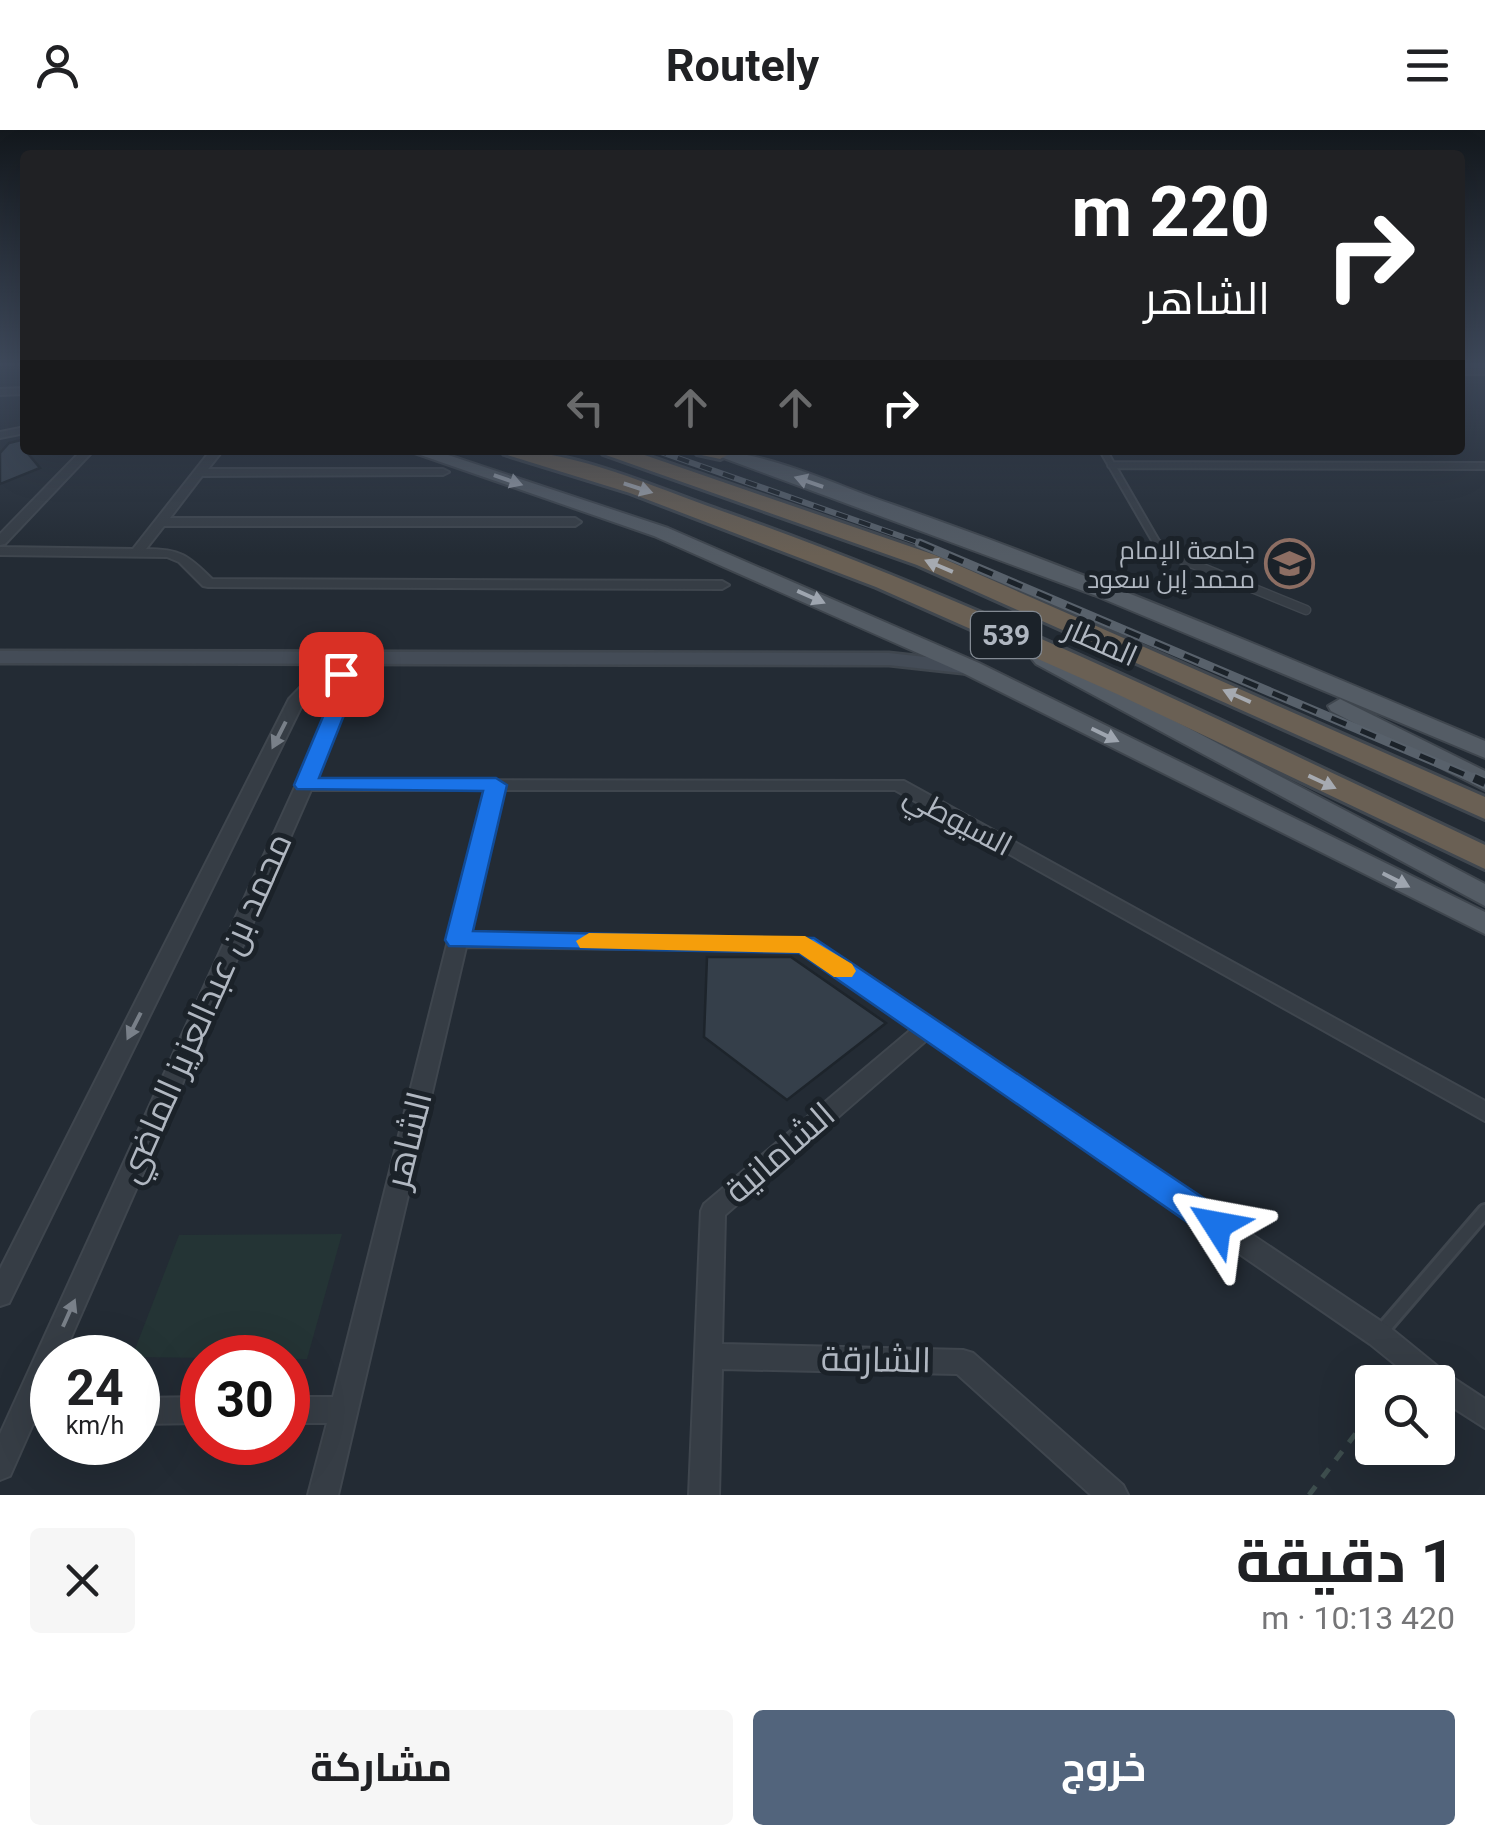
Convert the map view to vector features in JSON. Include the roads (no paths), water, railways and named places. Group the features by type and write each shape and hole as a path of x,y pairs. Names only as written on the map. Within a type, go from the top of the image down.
{"highway":[{"name":"المطار","path":"529,455 641,488 788,541 968,618 1485,858"},
{"name":"المطار","path":"624,455 926,560 1485,809"}],"main road":[{"path":"430,455 662,532 971,668 1485,924"},
{"path":"724,455 907,515 1485,750"},
{"path":"968,618 1485,896"},
{"path":"1204,633 1485,782"}],"street":[{"path":"0,541 83,455"},
{"path":"138,552 214,455"},
{"path":"201,473 442,472"},
{"path":"162,522 574,522"},
{"path":"0,551 168,553 184,560 208,583 722,585"},
{"path":"0,658 333,669 896,676 971,668"},
{"path":"0,673 333,669"},
{"name":"محمد بن عبدالعزيز الماضي","path":"0,1295 297,700 333,669 340,700 71,1335"},
{"name":"السيوطي","path":"305,785 898,785 1485,1112"},
{"name":"الشاهر","path":"323,1495 496,785"},
{"path":"458,940 805,944 1378,1335 1415,1365"},
{"name":"الشامانية","path":"704,1495 713,1211 927,1028"},
{"name":"الشارقة","path":"708,1356 963,1362 1113,1495"},
{"path":"1455,1395 1485,1416"},
{"path":"310,1410 344,1410"},
{"name":"محمد بن عبدالعزيز الماضي","path":"0,1466 30,1424"}],"lane":[{"path":"1106,455 1158,546 1306,610"},
{"path":"1111,465 1485,466"},
{"path":"1378,1335 1485,1211"}],"railway":[{"path":"669,455 926,545"},
{"path":"919,543 1480,781"},
{"path":"1474,778 1485,783"}],"place":[{"name":"جامعة الإمام محمد إبن سعود","path":"1290,564"}]}
